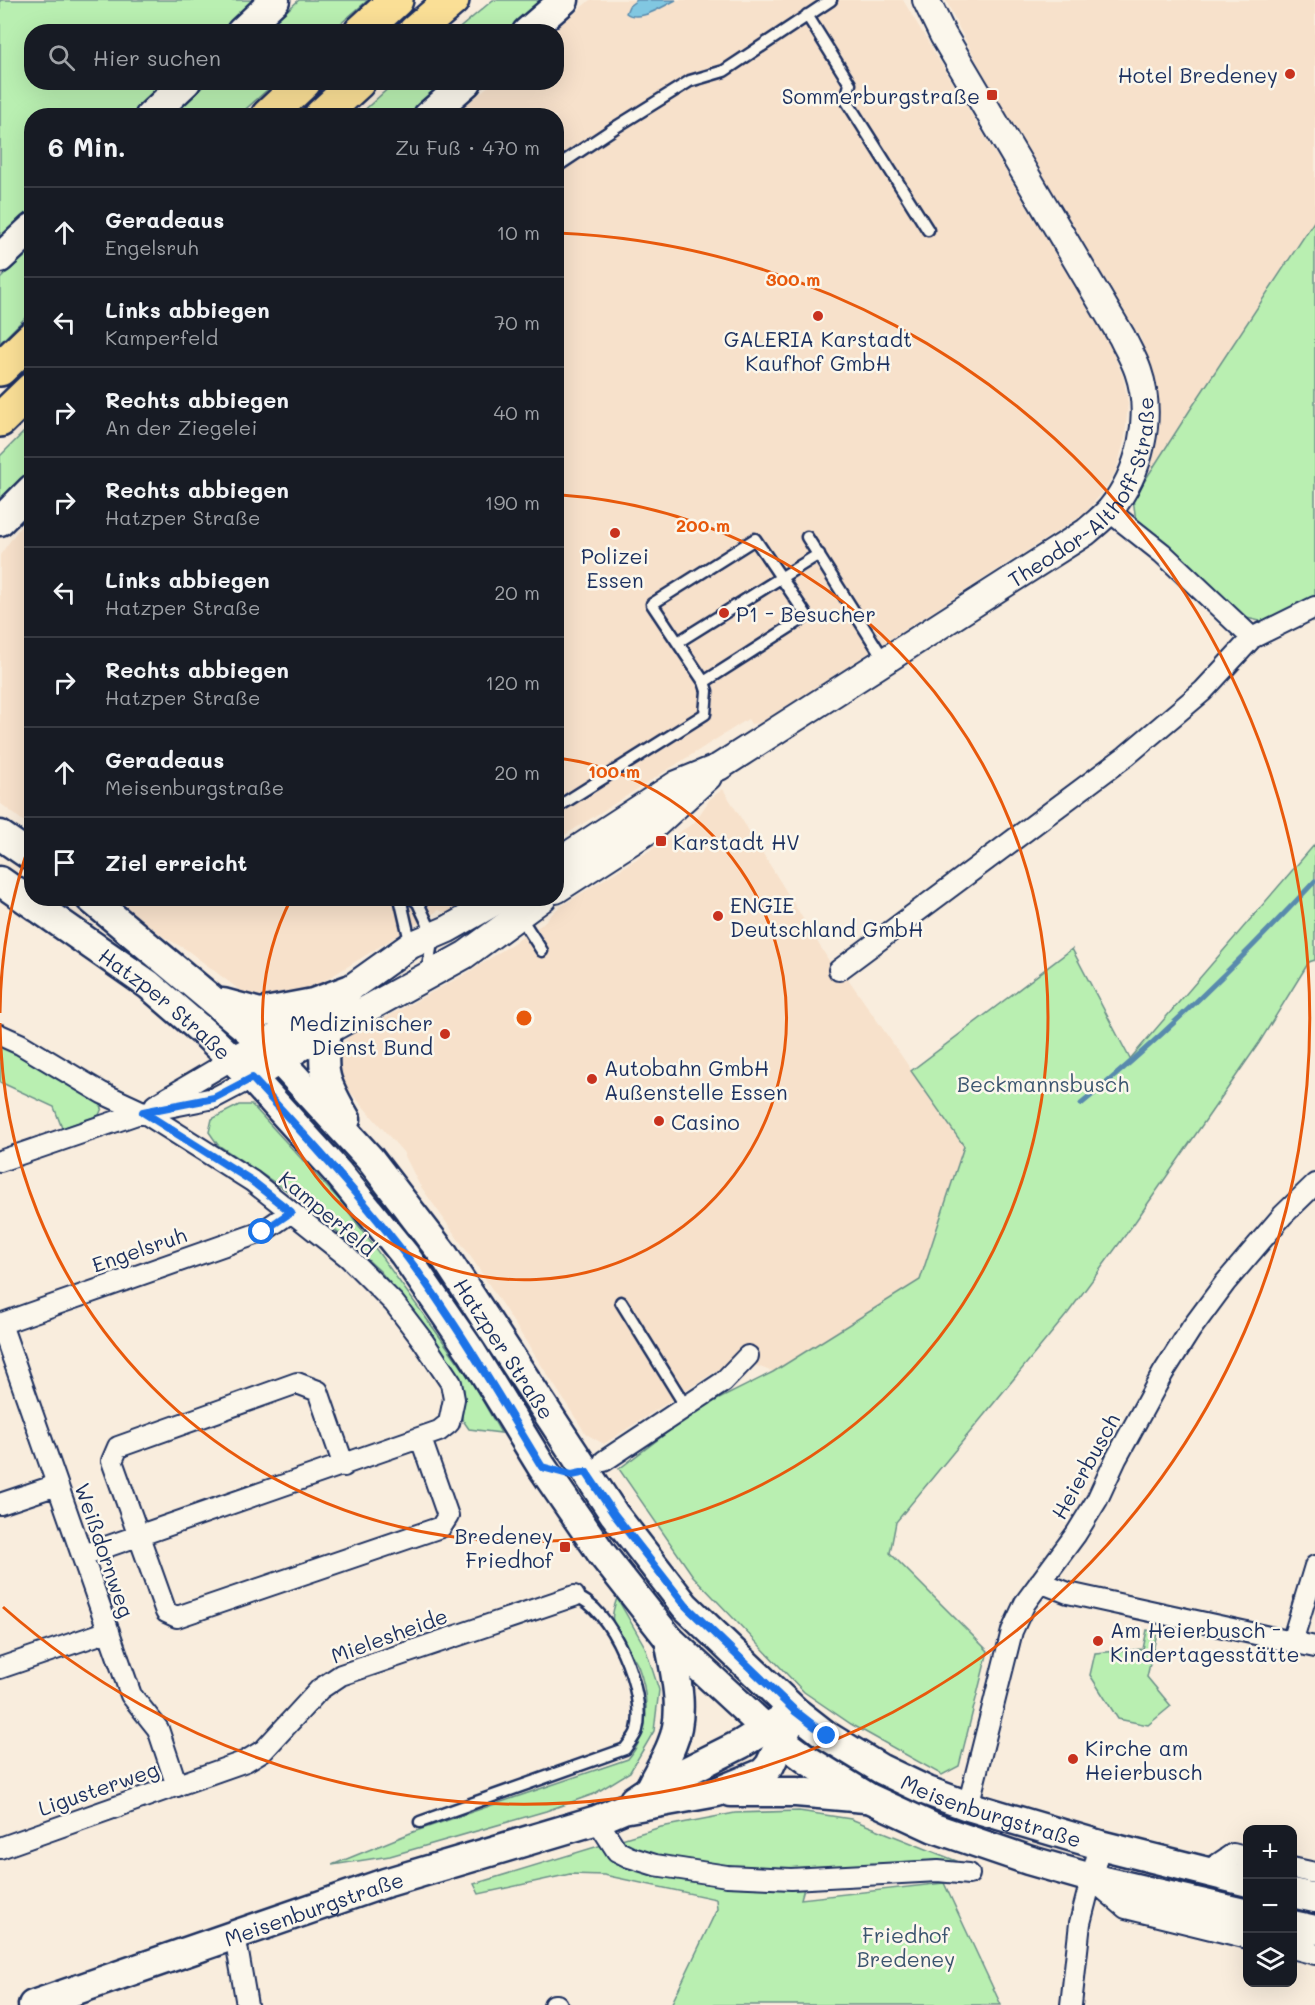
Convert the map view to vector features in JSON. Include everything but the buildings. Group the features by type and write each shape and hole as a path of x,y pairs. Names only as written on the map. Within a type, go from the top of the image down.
{"highway":[{"path":"370,24 396,0"},
{"path":"425,24 452,0"},
{"path":"276,108 296,90"},
{"path":"330,108 349,90"},
{"path":"0,369 24,346"},
{"path":"0,420 24,397"}],"main road":[{"path":"250,24 275,0"},
{"path":"536,24 564,0"},
{"path":"158,108 178,90"},
{"path":"437,108 458,90"},
{"path":"0,258 24,236"},
{"path":"0,521 24,497"},
{"path":"0,835 24,852"},
{"name":"Hatzper Straße","path":"0,881 24,898"},
{"name":"Hatzper Straße","path":"36,906 149,985 242,1069 339,1174 404,1254 472,1353 542,1467 591,1539 669,1639 774,1735"},
{"name":"Hatzper Straße","path":"100,906 272,1052 370,1159 443,1254 595,1467 614,1514 686,1606 795,1711"},
{"path":"210,999 260,1013 313,1003 348,990"},
{"path":"327,1031 322,1056 324,1075 370,1159"},
{"path":"649,1790 673,1743 678,1724 679,1702 669,1639"},
{"name":"Meisenburgstraße","path":"623,1809 649,1790 741,1744 774,1735 795,1711 827,1736 881,1769 927,1791 968,1806 1100,1845 1243,1881"},
{"name":"Meisenburgstraße","path":"33,2005 385,1883 597,1820 623,1809 717,1792 763,1773 770,1765 774,1735"},
{"name":"Meisenburgstraße","path":"774,1735 809,1761 869,1798 934,1828 1028,1860 1091,1878 1243,1913"},
{"path":"717,1792 796,1792 869,1798"},
{"path":"1297,1894 1315,1898"},
{"path":"1297,1926 1315,1930"}],"street":[{"name":"Theodor-Althoff-Straße","path":"564,885 652,828 719,767 1086,532 1109,511 1127,483 1139,456 1144,422 1144,399 1138,370 1122,337 943,35 926,0"},
{"path":"1109,511 1162,554 1252,638"},
{"path":"839,970 1126,756 1203,691 1252,638 1315,607"},
{"name":"Theodor-Althoff-Straße","path":"564,857 677,784 719,767"},
{"path":"272,1052 348,990 422,940 512,906"},
{"path":"0,1161 143,1112 214,1098 242,1069 272,1052 327,1031 465,955 512,906"},
{"name":"Kamperfeld","path":"0,1035 20,1044 102,1094 143,1112 252,1181 348,1257 394,1304 423,1341 451,1383 454,1399 448,1423 439,1431 421,1439 83,1555"},
{"name":"Heierbusch","path":"968,1806 1012,1631 1025,1603 1076,1534 1092,1508 1163,1373 1191,1329 1225,1283 1283,1215 1315,1184"},
{"name":"Engelsruh","path":"0,1324 262,1232 291,1212"},
{"name":"Weißdornweg","path":"0,1324 131,1695 158,1730 177,1786"},
{"path":"542,1467 572,1475 595,1467 723,1382 748,1356"},
{"path":"344,1466 318,1391 297,1383 118,1447 112,1461 166,1612 177,1617 441,1527 448,1516 421,1439"},
{"path":"0,1504 57,1485"},
{"path":"1292,1642 1315,1566"},
{"path":"1040,1582 1068,1593 1315,1647"},
{"name":"Mielesheide","path":"177,1786 246,1761 264,1750 321,1689 341,1675 574,1596"},
{"path":"0,1668 109,1631"},
{"name":"Ligusterweg","path":"0,1848 177,1786"},
{"path":"597,1820 617,1851 629,1857 655,1865 717,1875 791,1879 938,1871 969,1874"},
{"path":"1071,2005 1080,1923 1100,1845"},
{"path":"1206,1872 1233,1854 1243,1857"},
{"path":"1297,1869 1315,1873"},
{"name":"Meisenburgstraße","path":"1091,1878 1125,1908 1243,1937"},
{"path":"235,1935 247,2005"},
{"path":"1297,1949 1315,1954"}],"lane":[{"path":"564,162 690,81 724,71 831,0"},
{"path":"807,15 850,84 846,100 928,230"},
{"path":"807,537 885,661"},
{"path":"564,803 705,714 707,691 704,682 652,604 755,539 807,616 704,682"},
{"path":"678,642 819,554"},
{"path":"404,906 422,940"},
{"path":"418,906 427,975"},
{"path":"512,906 542,951"},
{"path":"621,1302 686,1407"},
{"path":"420,1822 625,1749 637,1731 640,1708 634,1678 619,1642 594,1607 583,1598 574,1596"}],"shaded area":[{"path":"590,0 903,0 1108,342 1123,376 1128,403 1125,438 1116,471 1103,492 1084,514 760,723 751,724 748,719 564,836 564,108 462,108 484,90 564,90 564,24 561,24"},
{"path":"946,0 1315,0 1315,220 1150,471 1158,436 1159,409 1155,381 1140,337 994,94"},
{"path":"24,522 24,822 0,803 0,555"},
{"path":"723,789 839,977 844,973 964,1146 920,1280 773,1372 736,1358 604,1444 586,1434 473,1260 419,1184 403,1152 345,1086 335,1068 334,1056 341,1044 359,1028 381,1020 469,972 541,925 558,908 694,823 710,799"},
{"path":"124,906 469,906 450,915 439,910 311,989 267,1001 250,998 187,950 164,937"}],"green space":[{"path":"0,0 256,0 228,24 24,24 24,90 161,90 142,108 24,108 24,219 0,242"},
{"path":"299,0 368,0 340,24 272,24"},
{"path":"493,0 544,0 515,24 464,24"},
{"path":"199,90 267,90 247,108 179,108"},
{"path":"386,90 438,90 417,108 367,108"},
{"path":"1315,220 1315,598 1264,622 1238,616 1137,528 1133,499"},
{"path":"24,255 24,319 0,343 0,279"},
{"path":"24,432 24,481 0,506 0,456"},
{"name":"Beckmannsbusch","path":"1315,844 1315,960 1309,962 1259,1043 1135,1222 1068,1313 896,1522 890,1553 988,1651 959,1766 942,1775 851,1724 804,1692 693,1576 619,1469 697,1410 773,1372 920,1280 964,1146 911,1071 1072,949 1130,1059"},
{"path":"0,1043 99,1101 102,1108 99,1115 62,1128 54,1107 0,1082"},
{"path":"239,1105 252,1105 343,1204 469,1377 501,1433 469,1429 462,1419 464,1390 433,1336 380,1271 304,1202 218,1145 209,1132 212,1119"},
{"path":"617,1598 645,1647 659,1690 654,1731 630,1772 594,1794 546,1811 390,1856 332,1865 413,1832 628,1759 641,1738 646,1702 638,1666 613,1621"},
{"path":"1147,1630 1157,1633 1147,1677 1171,1706 1148,1725 1118,1719 1090,1675 1095,1653 1143,1649"},
{"name":"Friedhof Bredeney","path":"799,1811 851,1819 959,1862 954,1866 808,1874 801,1899 944,1883 1001,2005 671,2005 717,1909 716,1899 604,1875 570,1874 479,1894 474,1884 661,1827 735,1813"}],"water":[{"path":"637,0 676,0 644,15 631,16 626,13 629,6"}],"waterway":[{"path":"1081,1104 1143,1052 1202,997 1315,881"}],"place":[{"name":"Hotel Bredeney","path":"1290,74"},
{"name":"Sommerburgstraße","path":"992,95"},
{"name":"GALERIA Karstadt Kaufhof GmbH","path":"818,316"},
{"name":"Polizei Essen","path":"615,533"},
{"name":"P1 - Besucher","path":"724,613"},
{"name":"Karstadt HV","path":"661,841"},
{"name":"ENGIE Deutschland GmbH","path":"718,916"},
{"name":"Medizinischer Dienst Bund","path":"445,1034"},
{"name":"Autobahn GmbH Außenstelle Essen","path":"592,1079"},
{"name":"Casino","path":"659,1121"},
{"name":"Bredeney Friedhof","path":"565,1547"},
{"name":"Am Heierbusch - Kindertagesstätte","path":"1098,1641"},
{"name":"Kirche am Heierbusch","path":"1073,1759"}],"route":[{"path":"262,1232 291,1212 252,1181 143,1112 214,1098 252,1078 339,1174 404,1254 472,1353 542,1467 572,1475 586,1472 614,1514 686,1606 795,1711 827,1736"}]}
